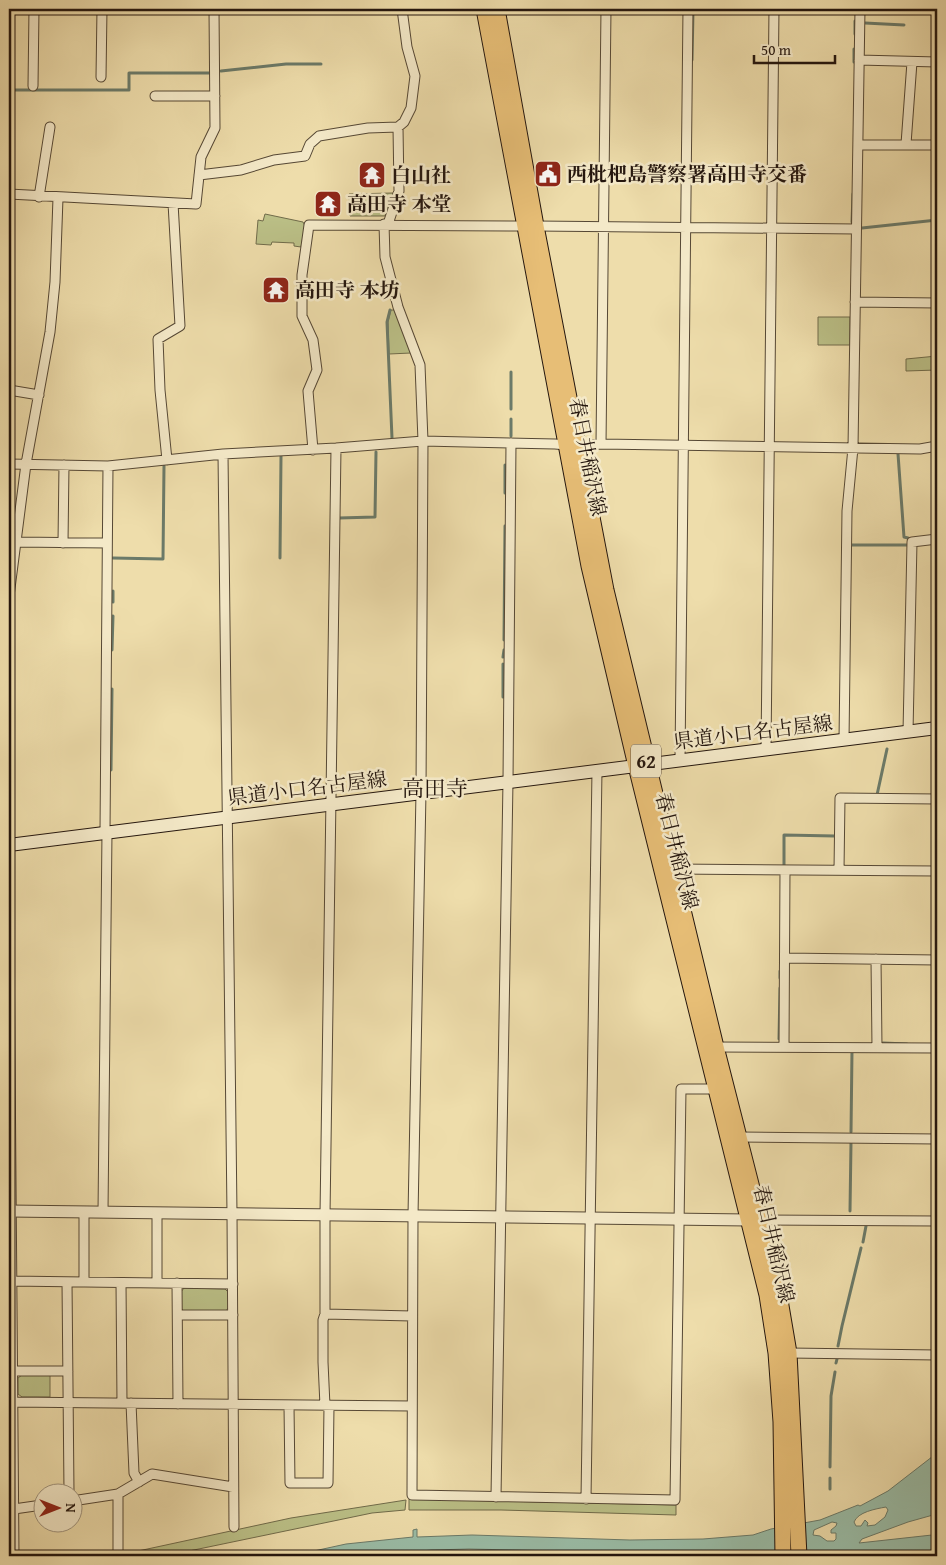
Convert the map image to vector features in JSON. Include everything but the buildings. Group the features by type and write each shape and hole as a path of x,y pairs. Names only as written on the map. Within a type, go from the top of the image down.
{"main road":[{"name":"春日井稲沢線","path":"484,9 530,226 571,445 589,566 641,765 715,1089 778,1294 789,1353 799,1556"},
{"name":"春日井稲沢線","path":"497,9 530,226"},
{"name":"県道小口名古屋線","path":"9,845 937,728"},
{"name":"春日井稲沢線","path":"641,765 673,869 740,1137 776,1353 781,1422 783,1556"}],"street":[{"path":"33,86 34,9"},
{"path":"101,77 102,9"},
{"path":"9,194 196,204 201,157 215,128 214,9"},
{"path":"199,175 241,170 274,160 305,156 310,144 319,136 368,128 398,127 404,122 411,108 415,76 407,47 402,9"},
{"path":"601,444 606,9"},
{"path":"680,760 688,9"},
{"path":"766,750 774,9"},
{"path":"844,740 847,510 853,448 860,9"},
{"path":"859,60 937,62"},
{"path":"906,144 912,62"},
{"path":"156,96 215,96"},
{"path":"39,197 50,127"},
{"path":"398,127 399,191 386,224 385,257 398,307 420,365 423,441 420,792 413,1216 412,1495 675,1500 681,1090 715,1089"},
{"path":"858,145 937,145"},
{"path":"9,596 26,464 50,332 56,282 58,198"},
{"path":"167,460 160,390 158,339 180,326 173,203"},
{"path":"313,450 308,391 317,370 313,340 302,316 302,275 309,225 386,224 856,229"},
{"path":"856,302 937,303"},
{"path":"9,390 39,395"},
{"path":"9,464 108,466 223,454 313,450 423,441 571,445 920,449 937,446"},
{"path":"496,1497 508,782 511,443"},
{"path":"289,1406 290,1483 328,1483 327,1406 323,1362 336,448"},
{"path":"223,454 234,1527"},
{"path":"63,542 64,465"},
{"path":"103,1212 108,466"},
{"path":"908,732 912,542 937,539"},
{"path":"16,542 107,543"},
{"path":"586,1499 597,770"},
{"path":"839,870 840,798 937,799"},
{"path":"673,869 937,871"},
{"path":"784,1047 785,870"},
{"path":"9,930 10,1371 12,1402 11,1479 14,1509 11,1521 14,1556"},
{"path":"784,958 937,960"},
{"path":"876,959 876,1047"},
{"path":"716,1047 937,1048"},
{"path":"740,1137 937,1139"},
{"path":"10,1211 937,1221"},
{"path":"84,1212 84,1282"},
{"path":"157,1213 157,1283"},
{"path":"11,1282 233,1284"},
{"path":"67,1282 69,1482"},
{"path":"121,1283 127,1403 134,1473 139,1482"},
{"path":"177,1283 178,1404"},
{"path":"325,1314 412,1316"},
{"path":"178,1315 233,1315"},
{"path":"789,1353 937,1354"},
{"path":"10,1371 68,1371"},
{"path":"12,1402 412,1406"},
{"path":"82,1499 118,1494 152,1474 234,1487"},
{"path":"118,1494 118,1553"},
{"path":"14,1509 32,1506"}],"green space":[{"path":"393,193 385,216 350,216 349,194"},
{"path":"265,214 303,222 305,226 301,247 294,246 294,243 272,242 271,245 256,244 258,220 263,221"},
{"path":"391,310 395,310 411,353 389,354 388,322"},
{"path":"818,317 850,317 850,345 818,345"},
{"path":"937,356 937,370 906,371 906,359"},
{"path":"184,1288 225,1289 229,1293 229,1307 225,1312 184,1311 181,1308 181,1292"},
{"path":"22,1375 50,1375 50,1397 22,1397 18,1394 18,1378"},
{"path":"409,1499 676,1505 676,1515 501,1510 409,1510"},
{"path":"406,1500 405,1510 372,1513 165,1556 115,1556 291,1518"}],"shaded area":[{"path":"937,1453 937,1510 933,1515 862,1539 859,1543 932,1535 932,1538 937,1538 937,1556 674,1556 602,1552 469,1549 364,1556 291,1556 346,1544 413,1537 413,1530 417,1529 417,1537 472,1535 630,1540 703,1539 753,1535 771,1529 820,1520 858,1505 860,1506 888,1491","holes":["886,1507 888,1510 885,1517 875,1525 867,1526 868,1523 865,1520 861,1526 856,1526 854,1522 859,1516","832,1522 837,1523 831,1530 831,1533 836,1533 834,1541 827,1541 820,1536 813,1535 814,1530"]}],"waterway":[{"path":"692,60 693,11"},
{"path":"855,21 855,34"},
{"path":"865,23 904,25"},
{"path":"854,49 854,62"},
{"path":"221,71 286,64 321,64"},
{"path":"9,90 129,90 129,73 210,73"},
{"path":"852,222 853,194"},
{"path":"862,228 937,220"},
{"path":"390,310 387,322 392,438"},
{"path":"511,372 511,409"},
{"path":"511,419 511,436"},
{"path":"339,518 375,517 376,452"},
{"path":"898,454 904,537 908,538"},
{"path":"280,558 281,456"},
{"path":"505,465 505,493"},
{"path":"113,558 163,559 164,466"},
{"path":"504,640 505,526"},
{"path":"851,545 908,545"},
{"path":"113,591 113,602"},
{"path":"112,650 113,616"},
{"path":"503,657 504,650"},
{"path":"503,664 503,697"},
{"path":"111,770 112,689"},
{"path":"877,795 887,749"},
{"path":"784,865 784,835 835,836"},
{"path":"780,971 780,978"},
{"path":"779,1039 780,988"},
{"path":"883,1043 907,1044"},
{"path":"851,1132 852,1051"},
{"path":"850,1211 851,1142"},
{"path":"863,1242 866,1226"},
{"path":"838,1346 861,1248"},
{"path":"836,1363 837,1359"},
{"path":"830,1467 831,1396 835,1372"},
{"path":"830,1478 830,1489"}],"place":[{"name":"西枇杷島警察署高田寺交番","path":"548,174"},
{"name":"白山社","path":"372,175"},
{"name":"高田寺 本堂","path":"328,204"},
{"name":"高田寺 本坊","path":"276,290"}],"district":[{"name":"高田寺","path":"435,788"}]}
